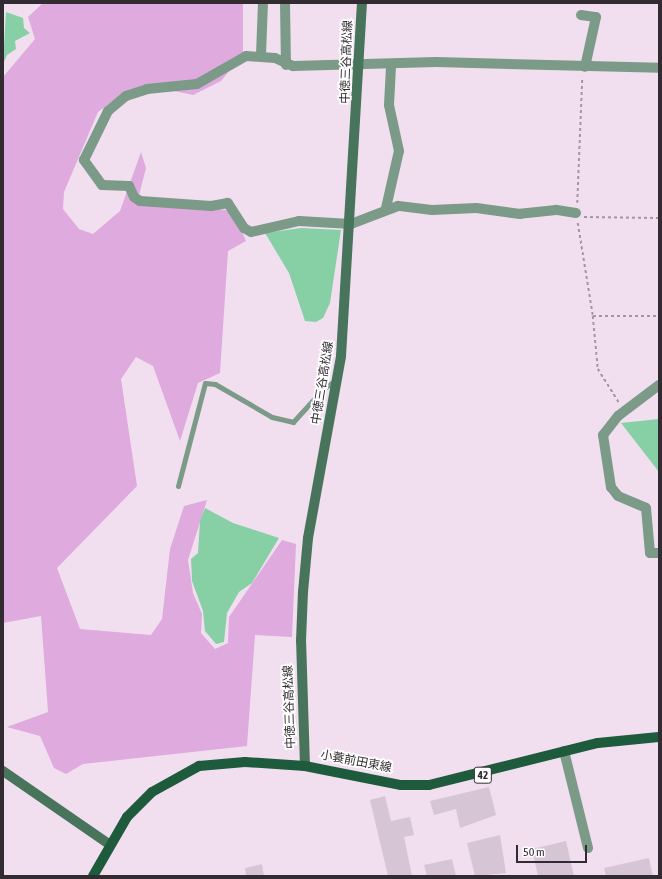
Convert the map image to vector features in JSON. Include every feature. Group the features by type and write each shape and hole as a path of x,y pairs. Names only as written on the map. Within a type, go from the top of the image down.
{"main road":[{"name":"中徳三谷高松線","path":"305,766 301,641 303,592 308,538 338,379 351,224 362,3"},
{"name":"小蓑前田東線","path":"93,876 109,844 127,817 152,792 199,766 245,762 305,766 401,785 429,786 480,775 564,751 632,738 659,737"},
{"path":"3,771 109,844"}],"street":[{"path":"261,56 263,3"},
{"path":"285,3 286,65"},
{"path":"581,16 596,17 594,42 584,67"},
{"path":"576,213 556,210 520,214 476,208 386,208 351,224 298,222 251,232 244,228 228,203 210,206 140,201 134,197 129,186 102,185 84,160 108,111 126,96 146,89 197,84 229,62 246,56 261,56 286,65 391,66 460,62 584,67 659,68"},
{"path":"386,208 399,151 390,105 391,66"},
{"path":"659,385 624,412 604,435 611,487 618,496 646,508 650,516 650,553 659,553"},
{"path":"564,751 588,848"}],"lane":[{"path":"178,486 205,383 215,384 272,417 293,422 322,389 338,379"}],"path":[{"path":"576,213 584,67"},
{"path":"624,412 598,370 593,316 577,215 603,220 636,216 659,218"},
{"path":"593,316 659,316"}],"shaded area":[{"path":"43,3 243,3 243,54 221,81 193,95 165,89 124,92 98,112 64,192 63,209 79,229 93,234 120,211 141,152 146,168 138,199 233,211 246,241 228,251 220,373 198,383 180,441 153,366 136,357 121,379 137,486 57,568 80,629 151,635 162,619 170,549 184,506 207,500 188,560 193,593 202,614 201,633 215,649 228,643 229,617 282,540 296,544 292,637 255,635 247,746 83,764 66,774 54,768 40,736 7,727 48,712 41,616 3,623 3,77 35,39 28,17"},
{"path":"6,12 23,18 24,28 30,33 15,41 16,49 7,55 3,64"},
{"path":"301,228 341,230 330,303 323,318 316,322 305,321 289,273 265,233"},
{"path":"659,419 659,472 621,423"},
{"path":"205,508 233,523 279,538 252,583 239,592 227,613 224,642 216,644 205,631 203,611 192,581 191,559 198,553 200,521"}],"building":[{"path":"489,787 496,815 460,828 456,809 434,815 430,801"},
{"path":"385,796 391,821 410,817 414,835 404,837 412,876 388,876 370,800"},
{"path":"500,835 506,873 475,876 467,843"},
{"path":"566,841 574,876 538,876 532,849"},
{"path":"649,858 653,876 606,876 604,868"},
{"path":"452,859 456,876 427,876 424,865"},
{"path":"262,864 264,876 246,876 245,868"}]}
